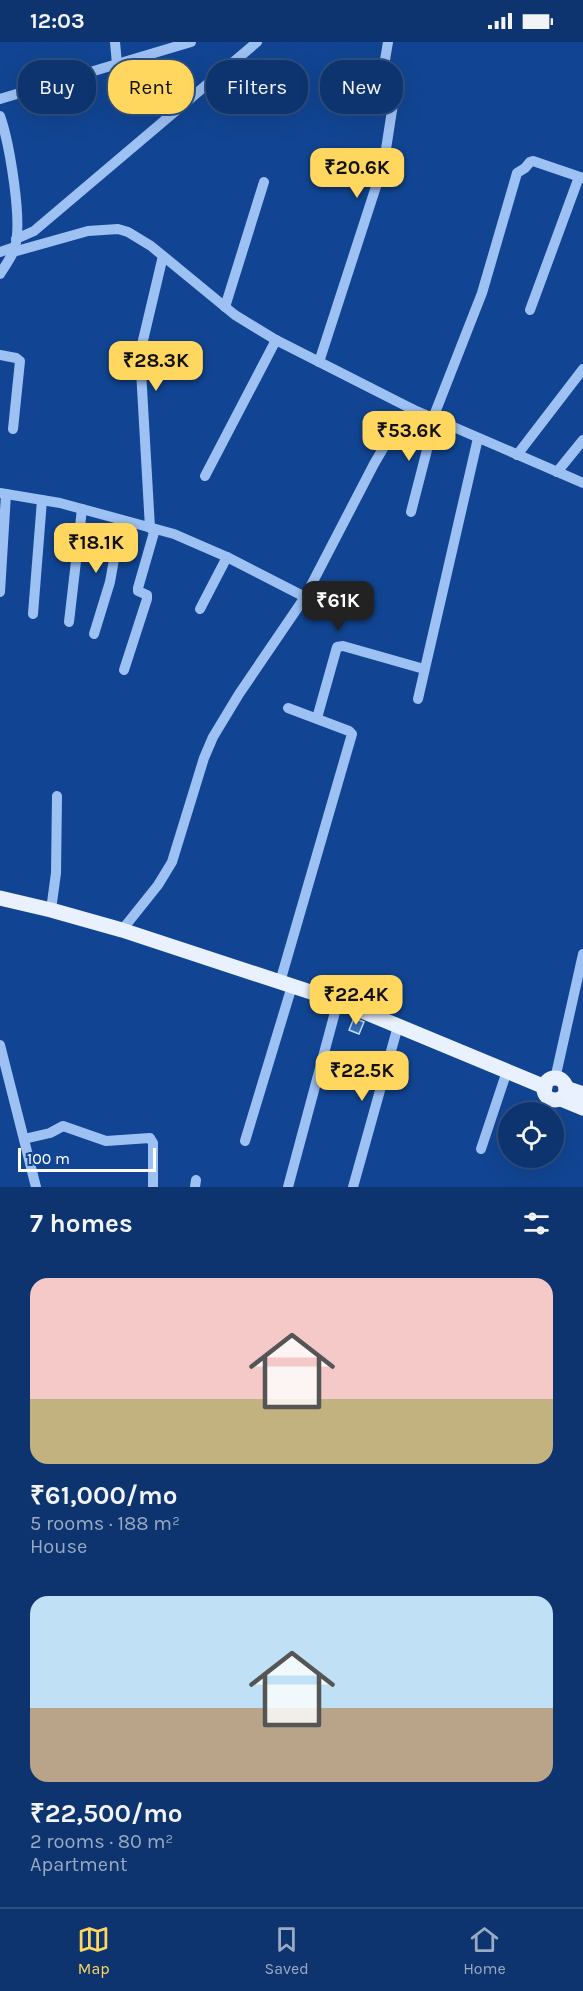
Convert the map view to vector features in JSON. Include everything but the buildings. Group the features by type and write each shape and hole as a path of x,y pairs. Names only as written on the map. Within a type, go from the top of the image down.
{"main road":[{"path":"0,898 122,930 338,1001 507,1071 556,1088 583,1094"},
{"path":"556,1088 583,1108"}],"street":[{"path":"116,42 117,60"},
{"path":"130,60 191,42"},
{"path":"0,274 15,246 257,42"},
{"path":"319,362 386,154 397,78 384,66 388,42"},
{"path":"0,99 108,67"},
{"path":"0,116 11,158 17,220 15,246"},
{"path":"411,512 434,418 482,294 518,171 533,161 581,178 530,310"},
{"path":"225,307 264,182"},
{"path":"0,252 15,246 88,231 118,229 137,237 225,307 276,340 412,409 583,483"},
{"path":"124,670 147,599 147,595 138,591 153,529 140,353 163,256"},
{"path":"205,476 276,340"},
{"path":"0,355 20,361 13,429"},
{"path":"517,455 583,369"},
{"path":"122,930 158,885 172,862 204,758 213,737 239,694 305,597 374,464 412,409"},
{"path":"418,699 478,438"},
{"path":"556,472 583,440"},
{"path":"0,592 3,493 81,509 190,540 305,597"},
{"path":"33,614 42,500"},
{"path":"69,622 81,509"},
{"path":"94,634 110,582 121,520"},
{"path":"200,609 227,557"},
{"path":"317,718 337,646 424,669"},
{"path":"245,1141 352,734 288,708"},
{"path":"51,910 56,873 57,796"},
{"path":"556,1088 583,954"},
{"path":"288,1187 338,1001"},
{"path":"353,1187 398,1026"},
{"path":"0,1045 36,1187"},
{"path":"481,1149 507,1071"},
{"path":"24,1139 50,1133 63,1126 106,1141 150,1138 153,1143 153,1187"}]}
